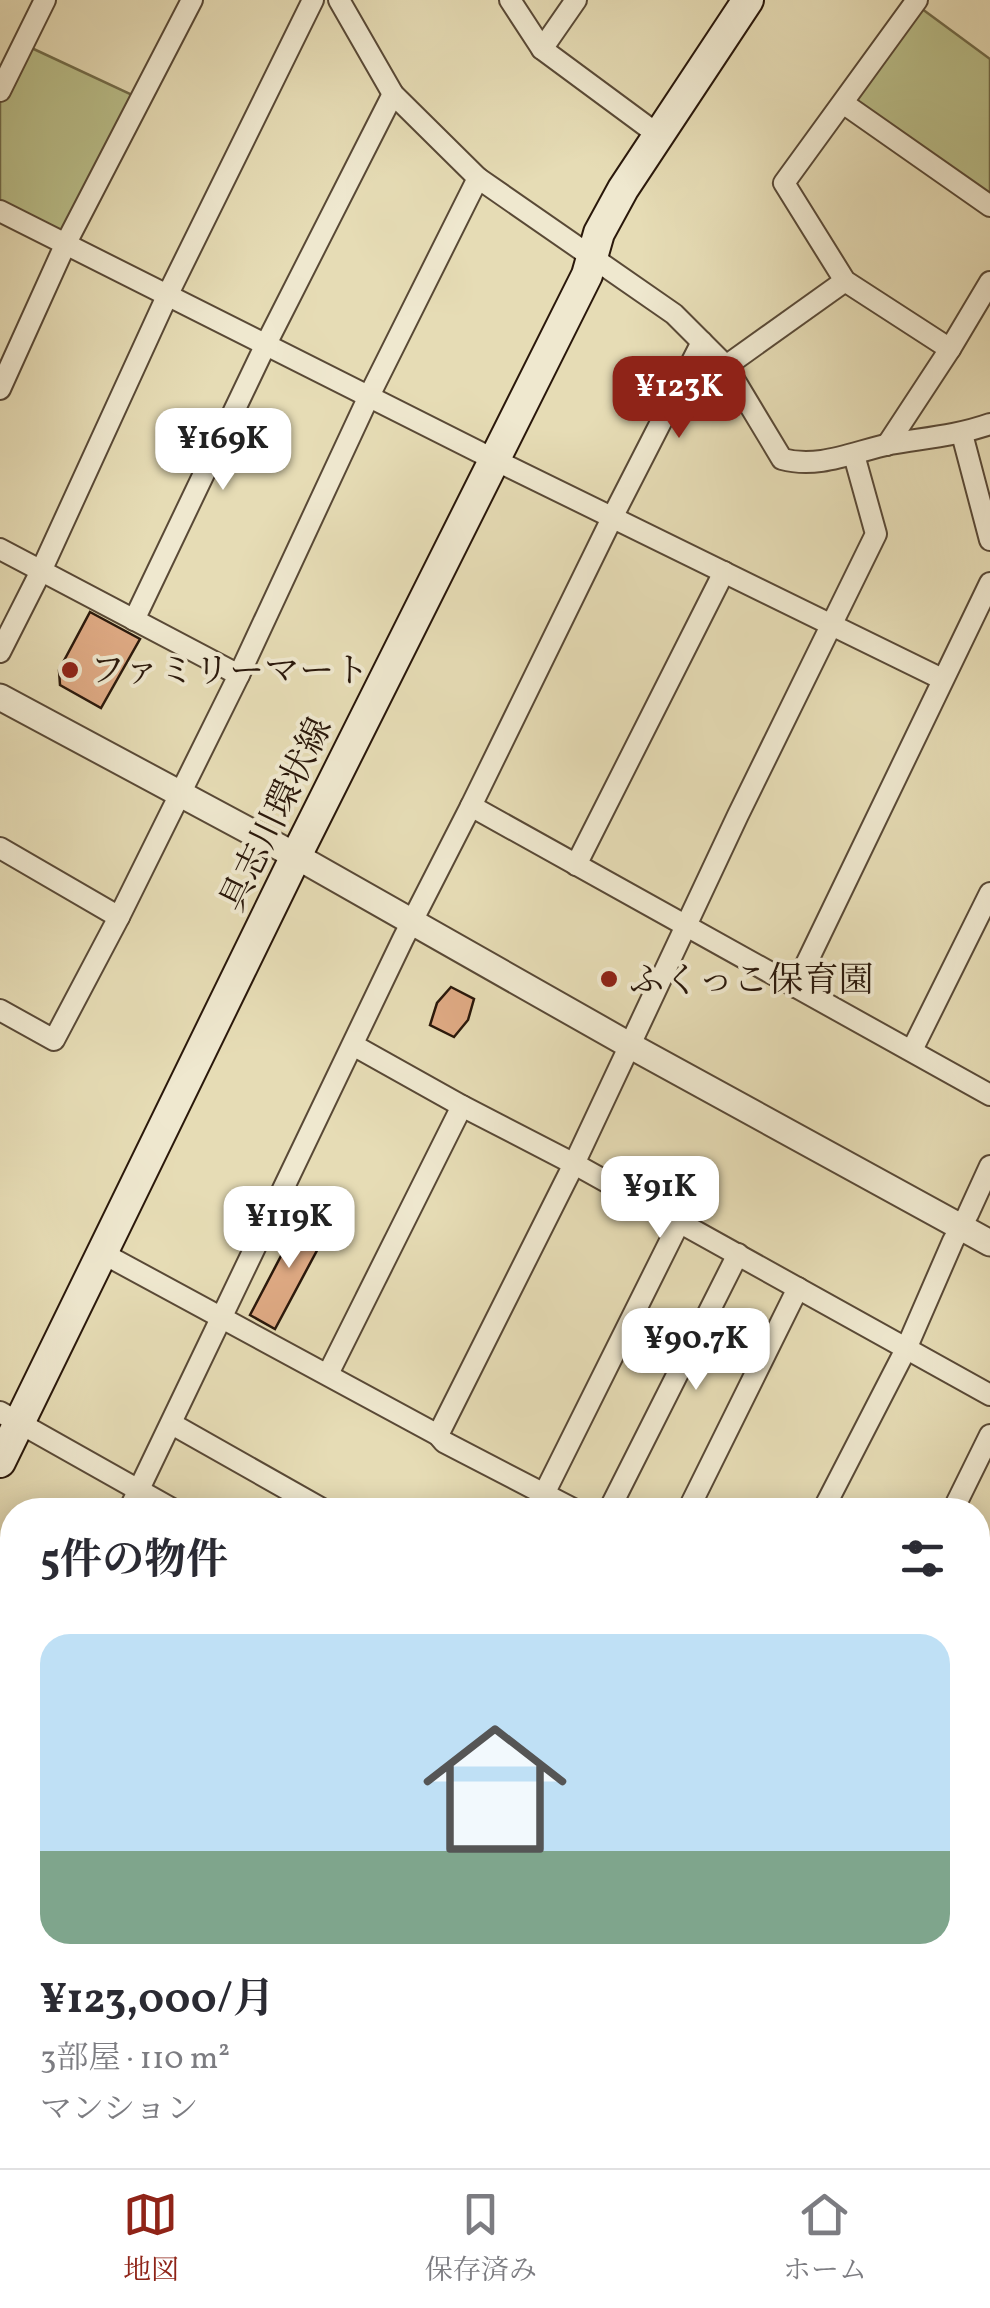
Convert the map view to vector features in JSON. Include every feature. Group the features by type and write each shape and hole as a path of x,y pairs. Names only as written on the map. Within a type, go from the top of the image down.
{"main road":[{"name":"具志川環状線","path":"0,1462 9,1418 104,1254 296,856 587,275 599,233 657,134 748,0"}],"street":[{"path":"0,90 45,0"},
{"path":"0,389 66,243 192,0"},
{"path":"0,652 168,294 313,0"},
{"path":"339,0 393,94 478,178 674,314 726,366 782,459 801,464 962,434 990,424"},
{"path":"510,0 542,49 657,134"},
{"path":"542,49 576,0"},
{"path":"917,0 784,183 845,282 950,349"},
{"path":"134,620 266,344 393,94"},
{"path":"842,103 990,206"},
{"path":"0,1010 54,1040 119,917 478,178"},
{"path":"0,236 5,213 942,679"},
{"path":"726,366 845,282"},
{"path":"887,445 990,282"},
{"path":"135,1498 411,923 702,342"},
{"path":"962,434 990,540"},
{"path":"438,1435 574,1164 684,926 876,534 854,455"},
{"path":"0,549 238,675"},
{"path":"576,865 724,572"},
{"path":"796,986 990,583"},
{"path":"0,697 296,856 990,1243"},
{"path":"471,806 990,1094"},
{"path":"0,848 119,917"},
{"path":"912,1050 990,893"},
{"path":"353,1045 990,1395"},
{"path":"328,1374 462,1106"},
{"path":"828,1498 906,1348 990,1166"},
{"path":"542,1498 679,1223"},
{"path":"104,1254 438,1435 534,1498"},
{"path":"615,1498 738,1254"},
{"path":"694,1498 798,1288"},
{"path":"9,1418 153,1498"},
{"path":"172,1424 303,1498"},
{"path":"959,1498 990,1435"}],"green space":[{"path":"914,3 990,59 990,206 843,103"},
{"path":"23,44 141,99 66,243 0,211 0,91"}],"building":[{"path":"90,612 140,639 101,708 60,685 59,670"},
{"path":"451,987 474,999 468,1020 454,1037 430,1025 437,1003"},
{"path":"303,1214 329,1228 275,1329 250,1315"}],"place":[{"name":"ファミリーマート","path":"70,670"},
{"name":"ふくっこ保育園","path":"609,979"}]}
